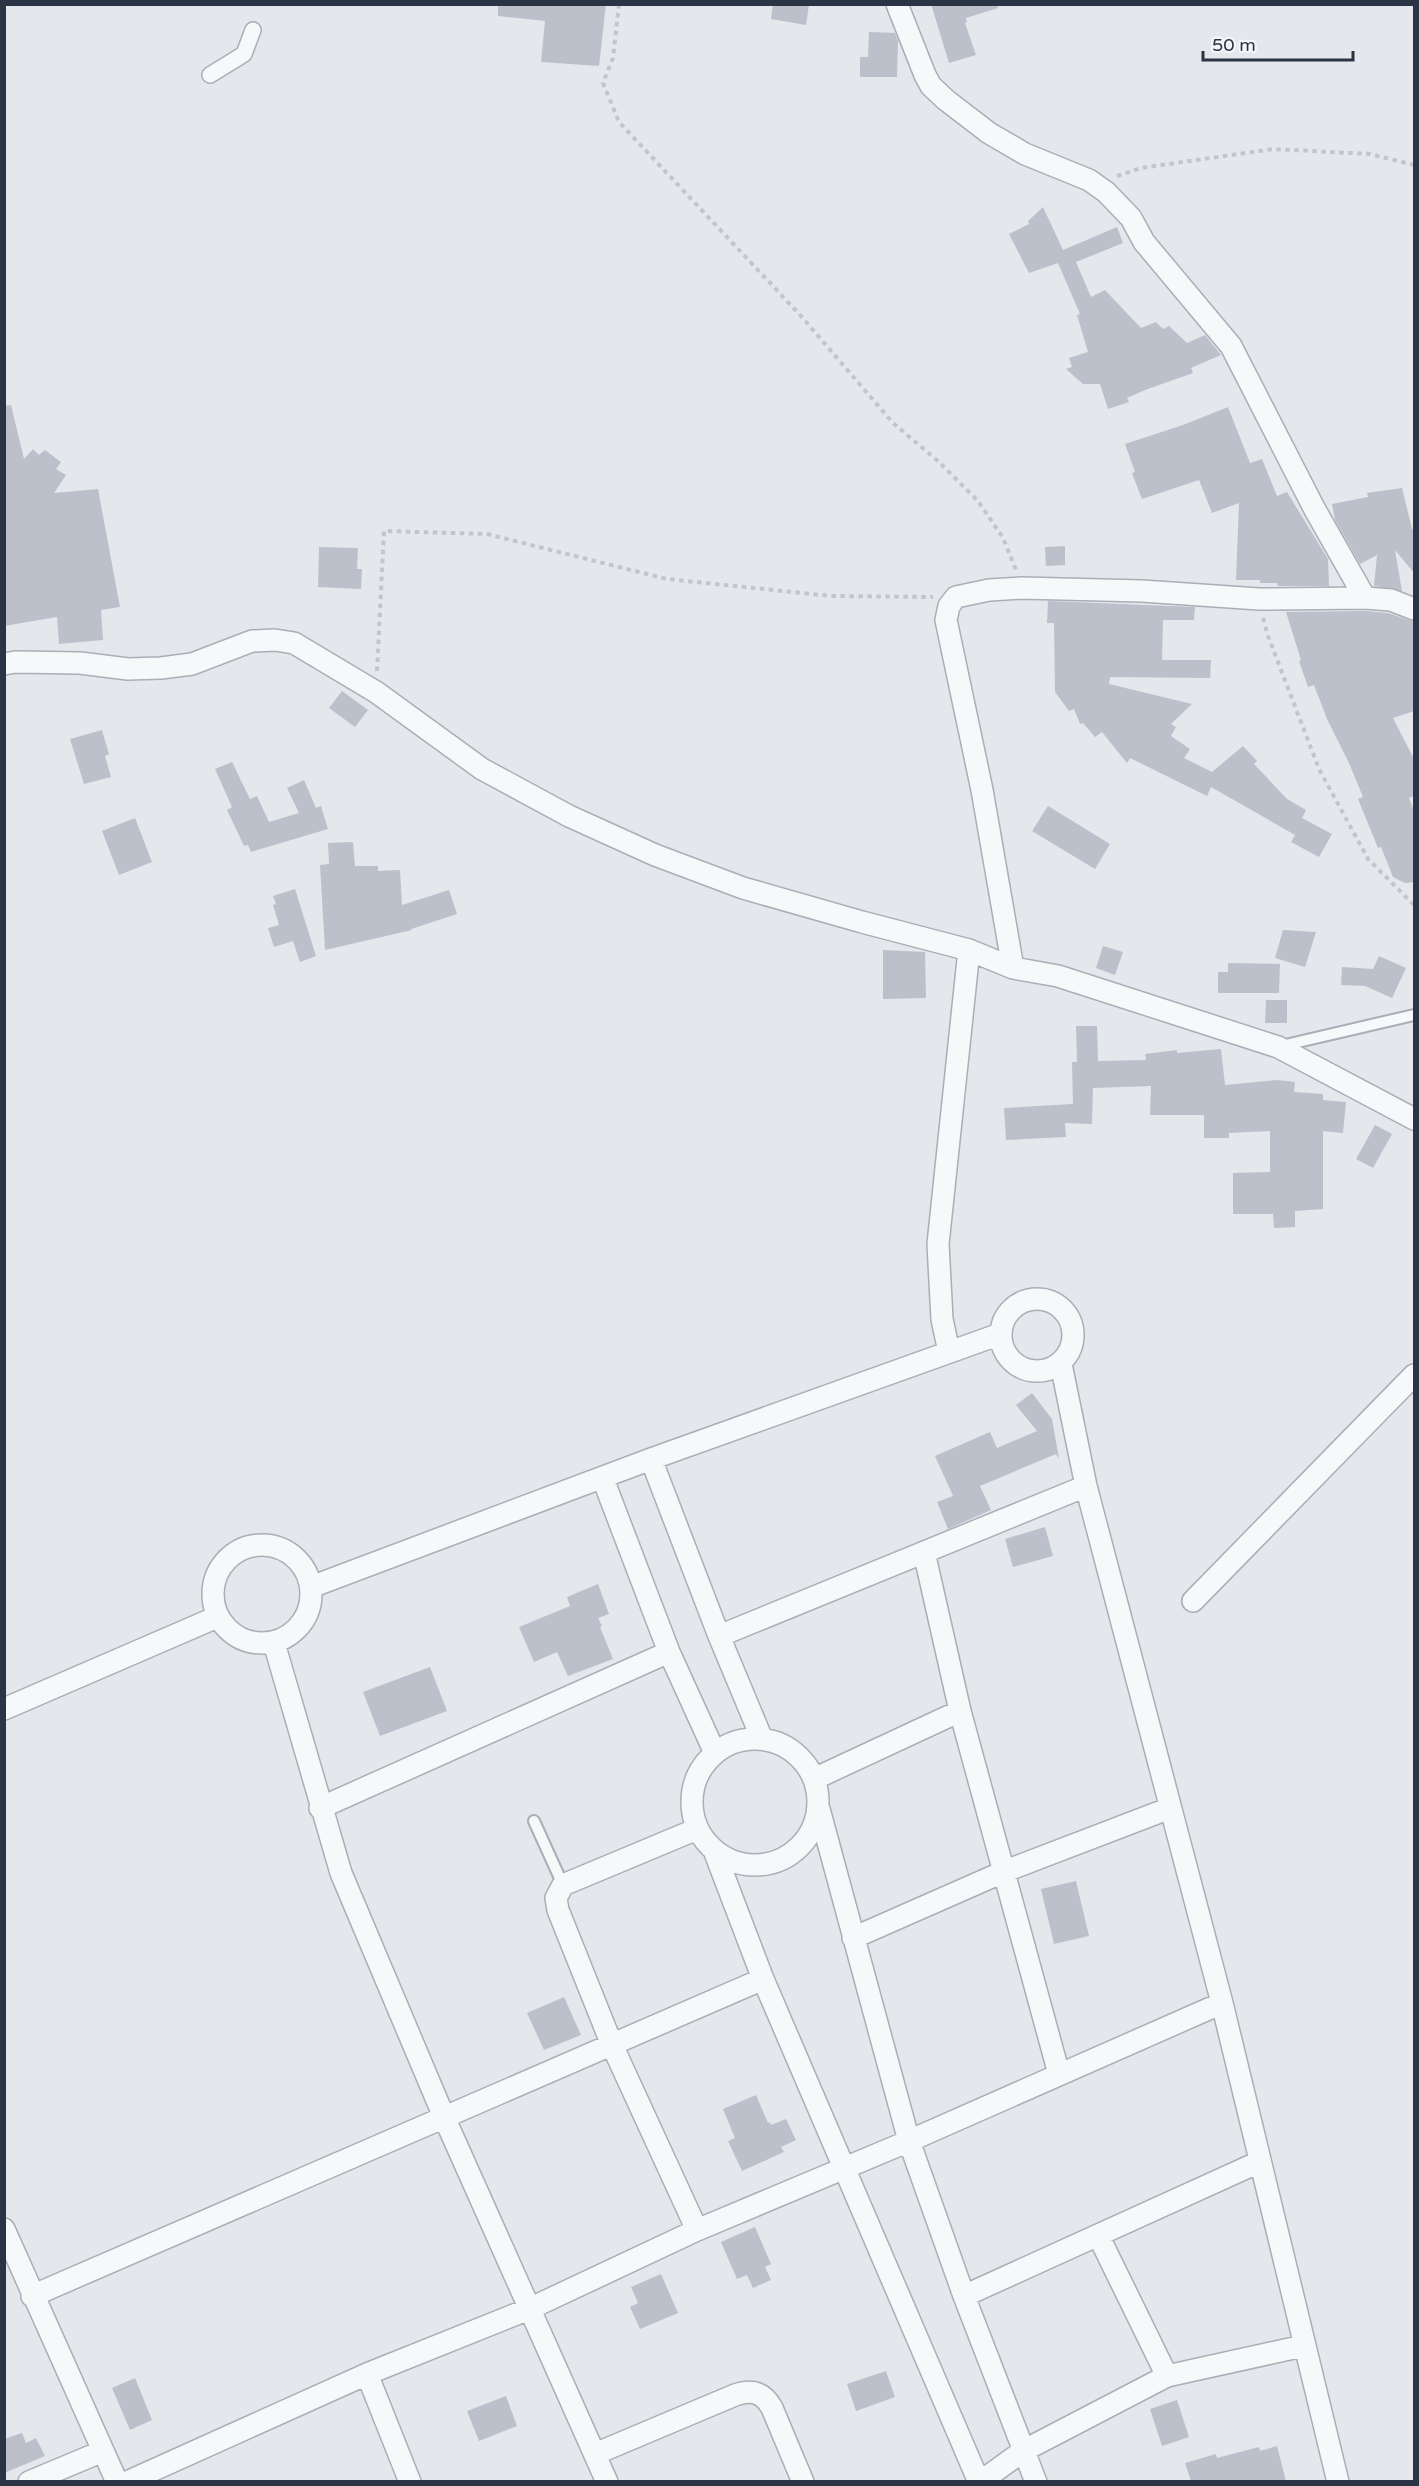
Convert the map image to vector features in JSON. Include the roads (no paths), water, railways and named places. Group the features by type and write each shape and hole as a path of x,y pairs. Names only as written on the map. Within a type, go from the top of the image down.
{"street":[{"path":"897,4 925,75 932,86 946,99 990,133 1025,154 1089,180 1106,192 1131,218 1144,242 1231,346 1314,508 1365,598"},
{"path":"210,75 244,54 253,30"},
{"path":"1012,968 984,799 946,620 949,606 956,597 1022,588 1142,591 1259,599 1365,598 1391,600 1414,609"},
{"path":"4,663 80,663 128,669 161,668 192,664 252,641 275,640 294,643 376,692 482,769 569,816 655,855 743,888 969,950 1012,968 1058,976 1278,1047 1414,1119"},
{"path":"949,1352 942,1319 938,1244 969,950"},
{"path":"1036,1298 1054,1302 1068,1314 1074,1331 1071,1349 1060,1364 1046,1371 1028,1371 1013,1364 1003,1350 1000,1334 1005,1317 1018,1304 1036,1298"},
{"path":"311,1587 603,1479 651,1459 1000,1334"},
{"path":"1060,1364 1086,1486 1222,2003 1303,2346 1338,2481"},
{"path":"1193,1601 1414,1375"},
{"path":"651,1459 719,1636 762,1739"},
{"path":"603,1479 669,1652 715,1753"},
{"path":"719,1636 1086,1486"},
{"path":"259,1544 283,1549 302,1564 311,1587 309,1611 295,1632 274,1642 257,1644 241,1640 227,1630 217,1617 212,1593 218,1569 236,1552 259,1544"},
{"path":"924,1552 960,1711 1059,2074"},
{"path":"4,1709 217,1617"},
{"path":"274,1642 320,1808 341,1873 444,2117 607,2481"},
{"path":"320,1808 669,1652"},
{"path":"814,1779 960,1711"},
{"path":"1036,2481 1023,2451 964,2296 909,2141 819,1809 814,1779 802,1759 784,1746 762,1739 729,1744 715,1753 701,1769 693,1788 691,1809 697,1829 715,1853 763,1979 980,2481 1023,2451 1167,2376 1303,2346"},
{"path":"853,1938 1003,1872 1170,1808"},
{"path":"715,1853 735,1863 758,1866 780,1861 799,1849 812,1830 819,1809"},
{"path":"697,1829 563,1884 556,1898 558,1910 612,2044 697,2230"},
{"path":"32,2296 763,1979"},
{"path":"127,2481 366,2374 530,2309 697,2230 909,2141 1222,2003"},
{"path":"964,2296 1259,2162"},
{"path":"4,2229 32,2296 117,2481"},
{"path":"1098,2235 1167,2376"},
{"path":"366,2374 410,2481"},
{"path":"595,2454 735,2395 746,2391 757,2392 766,2398 772,2408 803,2481"},
{"path":"29,2481 103,2451"}],"lane":[{"path":"1278,1047 1414,1015"},
{"path":"534,1821 563,1884"}]}
